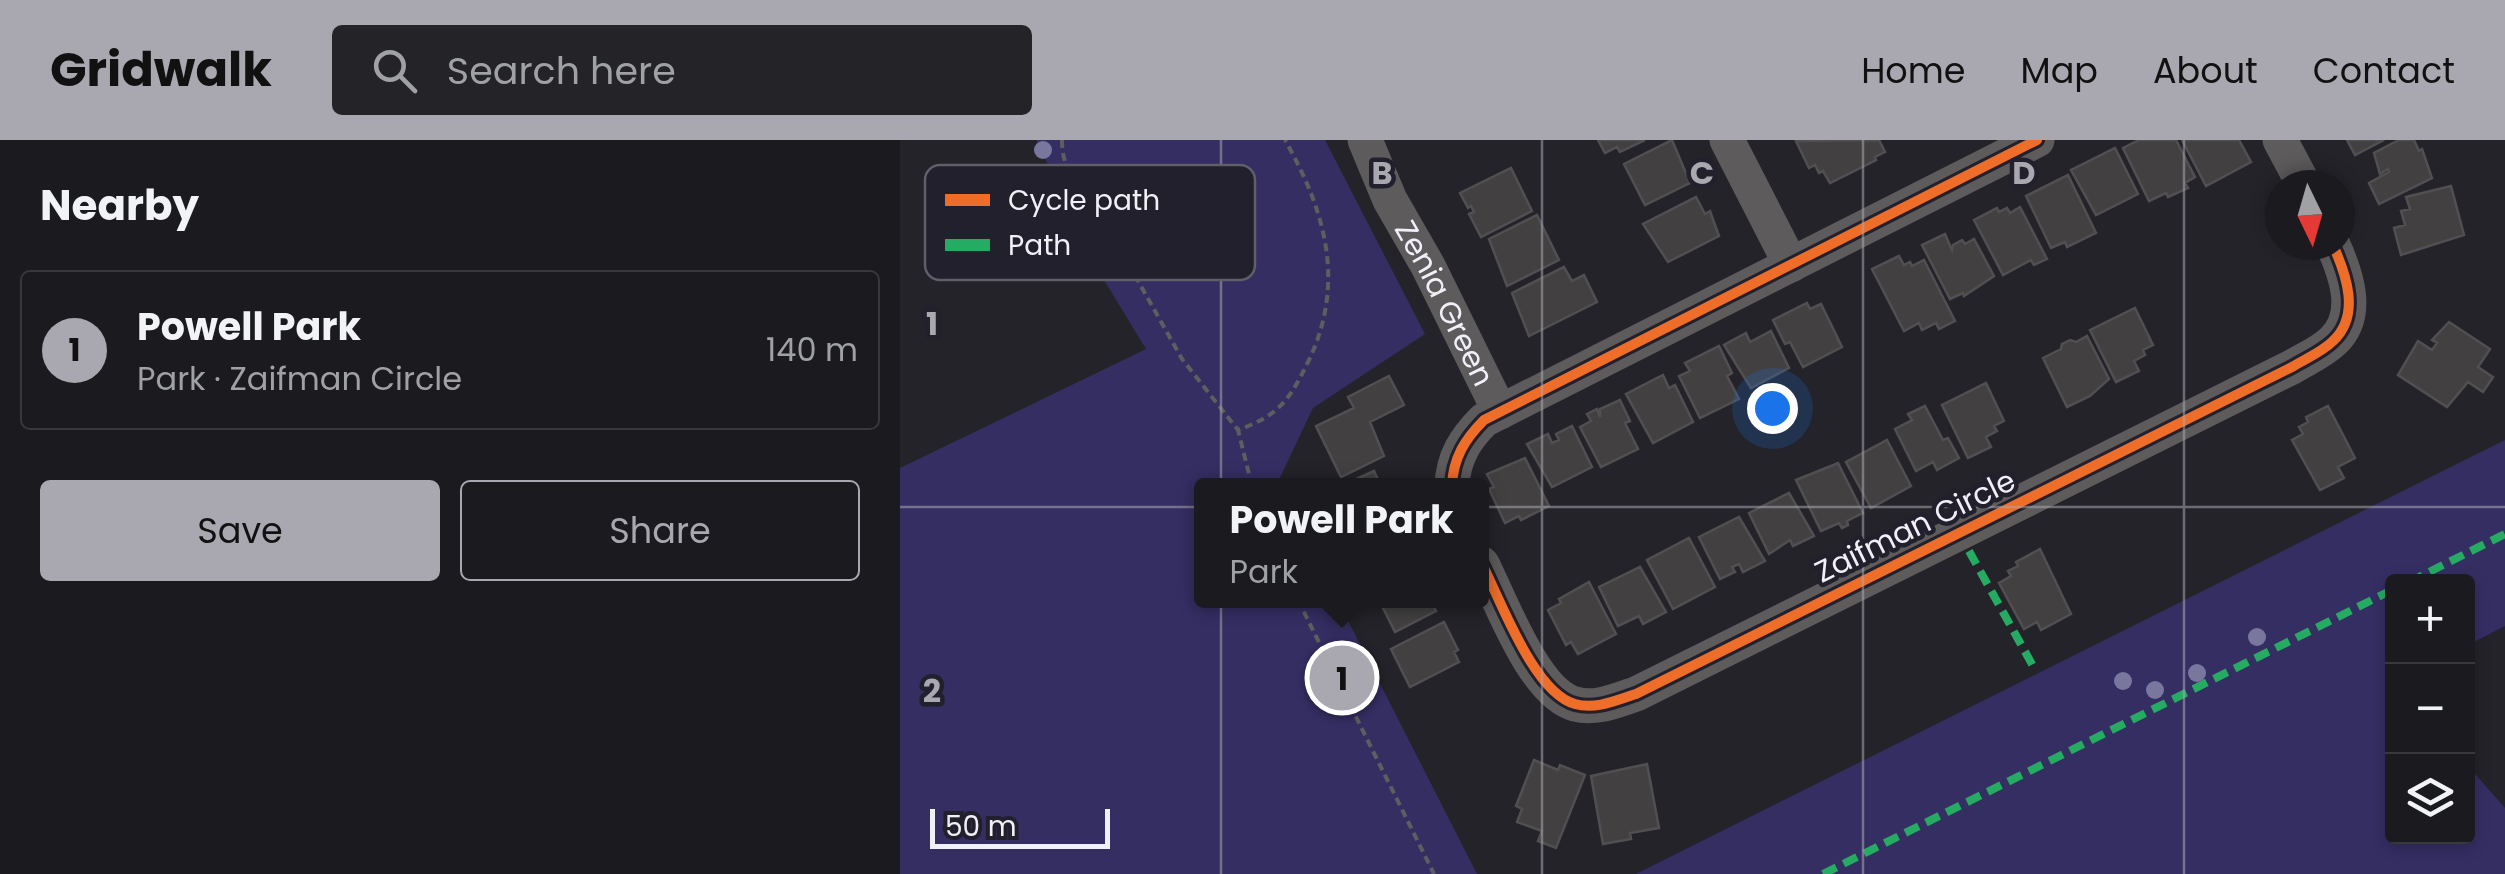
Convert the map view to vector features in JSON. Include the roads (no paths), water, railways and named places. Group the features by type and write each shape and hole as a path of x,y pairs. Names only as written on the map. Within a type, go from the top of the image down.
{"street":[{"name":"Zenia Green","path":"1365,140 1390,200 1428,266 1500,412"},
{"path":"1727,140 1790,265"},
{"path":"1453,478 1456,457 1484,420 2037,140"},
{"path":"2280,140 2296,170"},
{"name":"Zaifman Circle","path":"1489,578 1530,660 1548,686 1573,704 1596,706 1636,694 2292,366 2334,340 2346,316 2350,290 2339,260"}],"place":[{"name":"Powell Park","path":"1342,678"}]}
